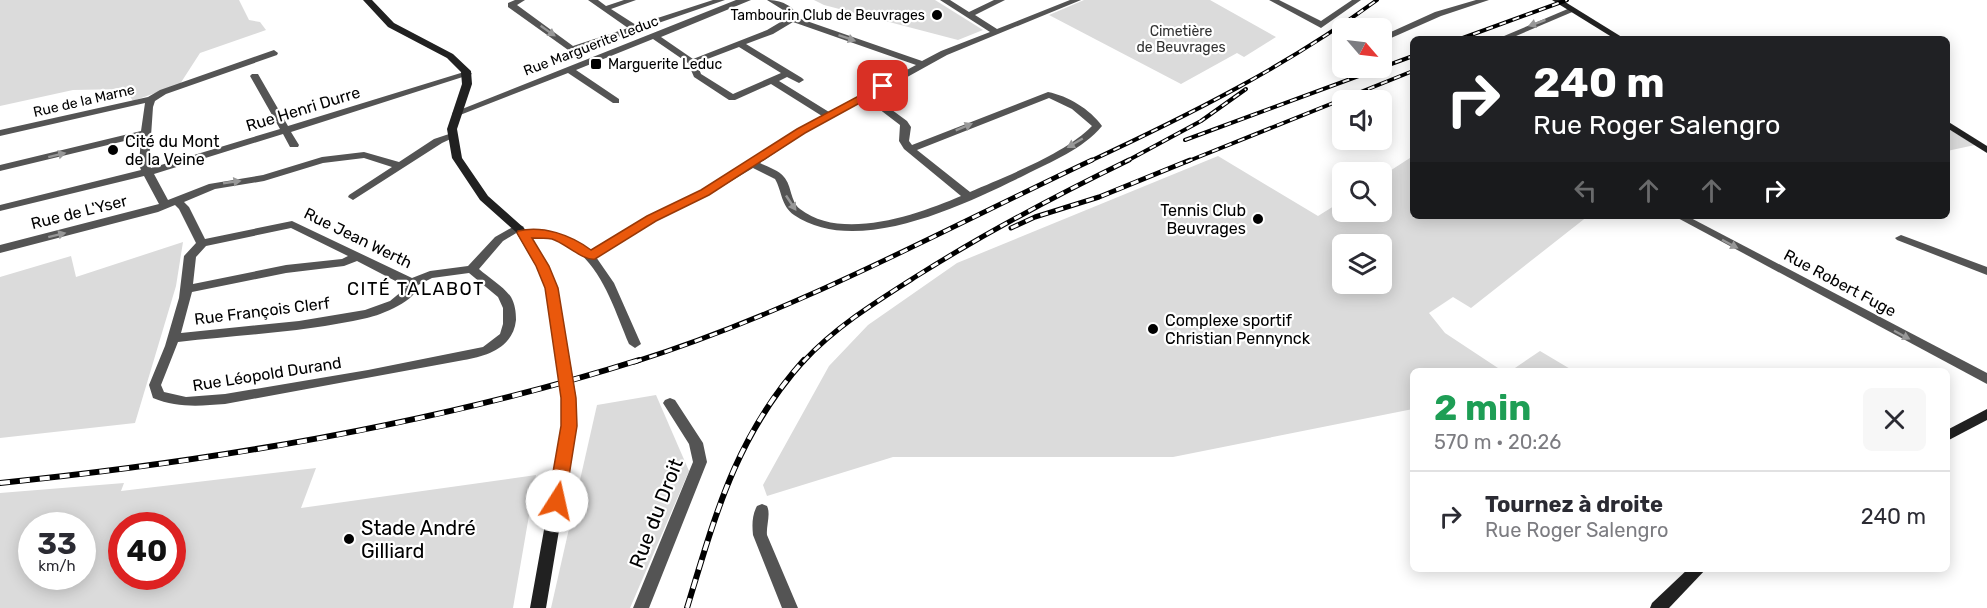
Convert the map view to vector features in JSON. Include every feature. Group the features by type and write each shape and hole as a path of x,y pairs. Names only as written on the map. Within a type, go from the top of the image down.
{"street":[{"path":"367,0 391,25 450,56 463,66 467,74 466,86 452,136 458,162 487,201 520,230 542,266 551,288 569,398 568,435 538,608"},
{"path":"592,0 693,65 699,76 732,98 788,73"},
{"path":"604,9 632,0"},
{"path":"573,49 721,0"},
{"name":"Rue Marguerite Leduc","path":"457,112 726,8 734,1 747,0"},
{"path":"693,65 770,32 792,20 795,15 793,13 771,0"},
{"path":"944,0 996,32"},
{"path":"968,15 1002,0"},
{"path":"590,256 651,219 699,196 829,116 922,64 954,48 1077,0"},
{"path":"1273,0 1321,25 1357,0"},
{"path":"1392,35 1438,14 1485,0"},
{"path":"1556,0 1616,36"},
{"path":"518,1 512,6 588,62"},
{"path":"1509,36 1574,10"},
{"path":"792,20 922,64"},
{"path":"740,44 799,80"},
{"name":"Rue de la Marne","path":"0,134 151,99 163,92 274,53"},
{"path":"569,69 616,101"},
{"name":"Rue Henri Durre","path":"0,208 147,172 467,74"},
{"path":"255,76 294,145"},
{"path":"771,80 829,116"},
{"path":"753,164 779,177 787,200 796,212 808,219 826,224 900,223 968,196 1052,157 1095,131 1096,123 1057,96 1048,94 910,149"},
{"path":"866,95 904,123 906,127 904,141 910,149 968,196"},
{"path":"151,99 148,107 144,163 147,172 172,203 184,207 202,243"},
{"path":"1950,126 1987,149"},
{"path":"0,168 146,133"},
{"path":"1965,135 1987,143"},
{"path":"352,197 441,139 452,136"},
{"name":"Rue de L'Yser","path":"0,249 172,203 213,186 264,178 344,156 368,156 400,165"},
{"name":"Rue Robert Fuge","path":"1684,219 1987,379"},
{"name":"Rue Jean Werth","path":"202,243 292,224 412,283 430,275 472,269"},
{"path":"472,269 499,238 520,230 553,235 574,244 599,266 635,344"},
{"path":"1901,238 1987,271"},
{"name":"Rue Léopold Durand","path":"202,243 190,256 187,289 173,338 154,389 162,398 185,402 388,371 483,351 505,337 508,329 509,308 505,299 472,269"},
{"path":"187,289 285,269 344,262 358,256"},
{"name":"Rue François Clerf","path":"173,338 299,325 367,315 399,301 413,288 412,283"},
{"name":"Rue du Droit","path":"641,608 700,462 696,443 670,402"},
{"path":"1950,434 1987,414"},
{"path":"762,510 760,535 790,608"},
{"path":"1658,608 1696,572"}],"green space":[{"path":"0,0 239,0 249,20 260,22 266,30 200,53 180,84 133,101 125,89 73,90 0,106"},
{"path":"814,0 935,0 983,30 958,40 824,5"},
{"name":"Cimetière de Beuvrages","path":"1084,0 1210,0 1276,37 1244,57 1237,53 1181,84 1049,15"},
{"path":"1950,130 1975,145 1950,150"},
{"name":"Complexe sportif Christian Pennynck","path":"1218,156 1318,216 1332,207 1332,222 1392,222 1392,170 1410,158 1410,219 1584,219 1471,308 1453,297 1429,313 1445,333 1498,368 1410,368 1410,410 1173,457 893,457 767,496 763,485 829,366 868,325 957,263"},
{"path":"183,242 176,286 135,423 0,438 0,277 71,256 76,277"},
{"path":"1540,351 1569,368 1515,368"},
{"path":"656,395 689,471 630,608 551,608 597,405"},
{"name":"Stade André Gilliard","path":"316,468 301,508 536,475 513,608 0,608 0,493 124,483 121,491"}],"railway":[{"path":"1088,162 1163,126 1273,68 1377,0"},
{"path":"1468,36 1567,0"},
{"path":"1185,140 1410,57"},
{"path":"1186,162 1410,72"},
{"path":"1125,162 1201,121 1246,89"},
{"path":"634,362 693,342 809,295 1092,160"},
{"path":"1125,162 1129,160"},
{"path":"1011,228 1035,217 1099,197 1190,160"},
{"path":"803,362 844,325 920,274 1023,214 1125,162"},
{"path":"0,483 161,464 322,438 482,404 639,360"},
{"path":"687,608 719,508 745,447 761,417 804,360"}],"place":[{"name":"Tambourin Club de Beuvrages","path":"937,15"},
{"name":"Marguerite Leduc","path":"596,64"},
{"name":"Cité du Mont de la Veine","path":"113,150"},
{"name":"Tennis Club Beuvrages","path":"1258,219"},
{"name":"Complexe sportif Christian Pennynck","path":"1153,329"},
{"name":"Stade André Gilliard","path":"349,539"}],"district":[{"name":"CITÉ TALABOT","path":"416,289"}],"route":[{"path":"557,501 569,426 569,398 548,277 523,233 553,235 583,249 590,256 651,219 705,193 801,131 883,86"}]}
